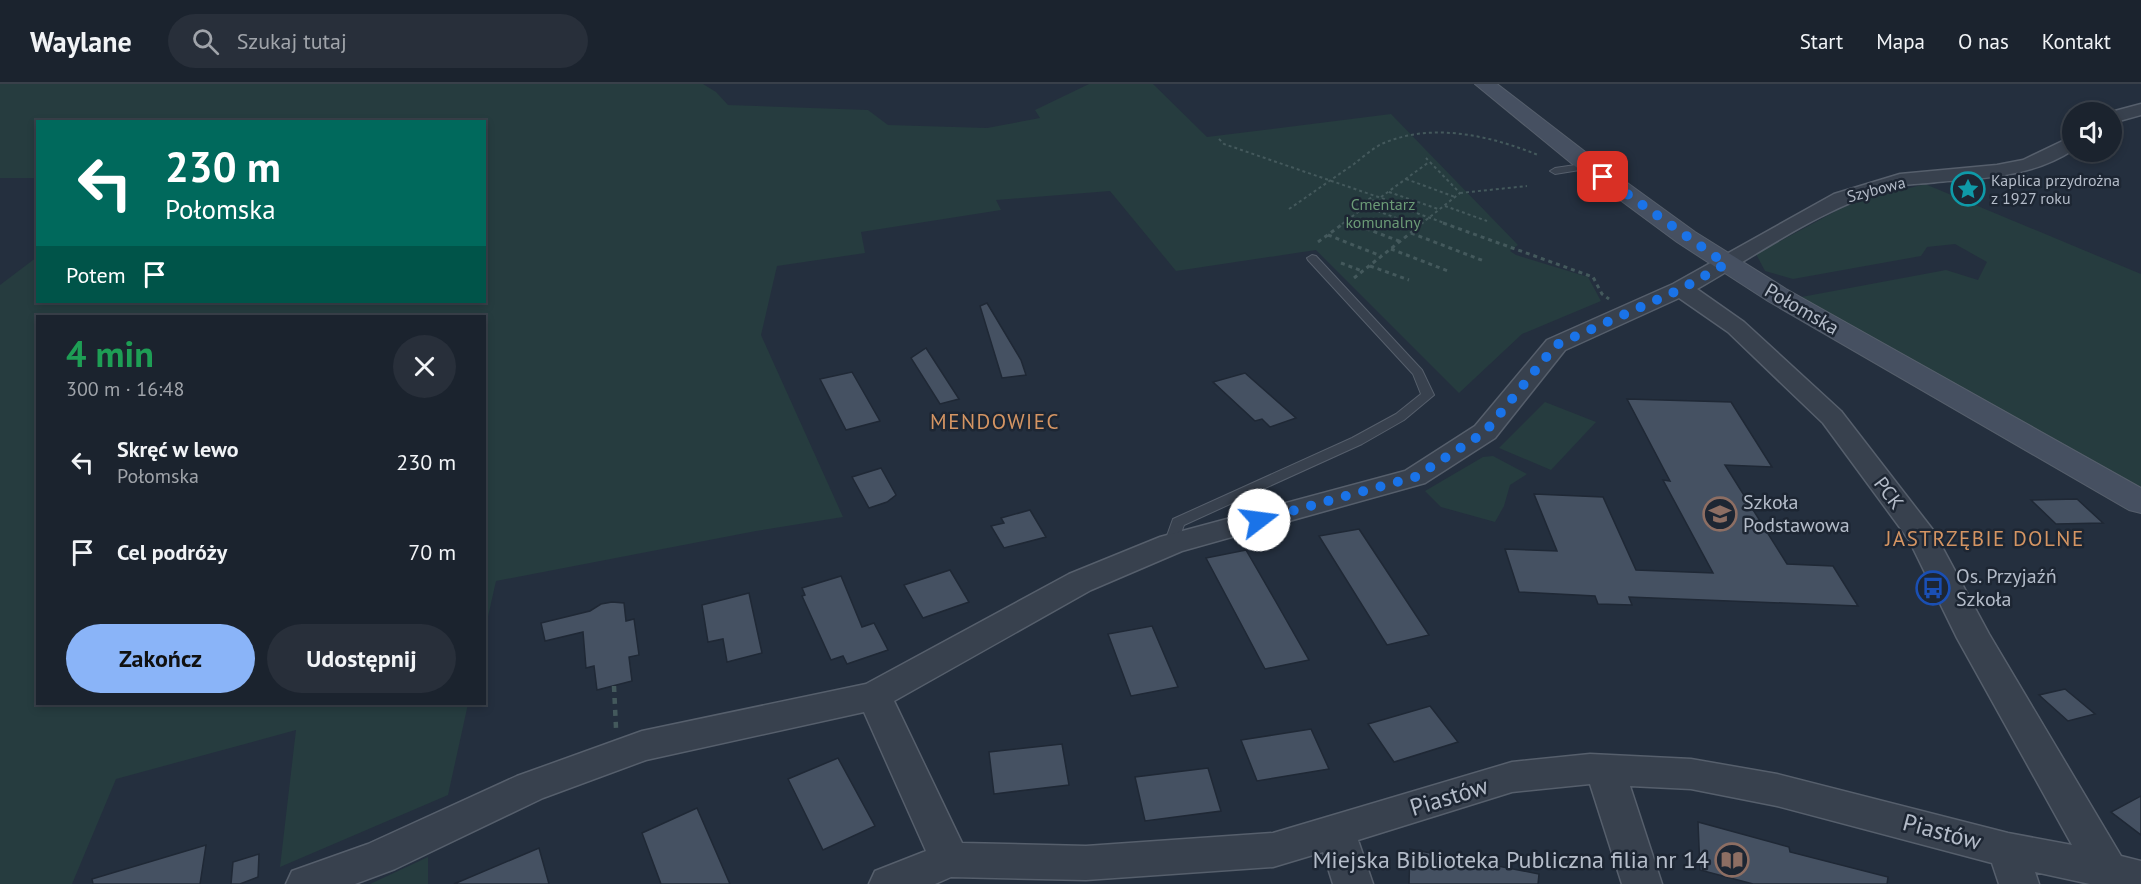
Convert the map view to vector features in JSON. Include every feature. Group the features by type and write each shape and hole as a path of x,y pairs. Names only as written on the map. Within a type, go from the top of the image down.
{"street":[{"name":"Połomska","path":"1485,84 1590,166 1726,264 2141,502"},
{"path":"2122,115 2141,109"},
{"name":"Szybowa","path":"306,884 381,857 530,787 642,746 874,696 1080,582 1171,544 1415,477 1485,432 1556,345 1681,289 1840,198 1900,180 1997,171 2028,165 2062,149"},
{"name":"PCK","path":"1681,289 1736,327 1832,417 1922,537 1974,639 2124,875"},
{"path":"874,696 950,860"},
{"name":"Piastów","path":"889,884 950,860 1086,863 1273,850 1512,777 1569,770 1691,774 1777,790 1884,816 2013,867 2124,875"},
{"path":"1606,770 1647,882"},
{"path":"1336,832 1353,884"}],"lane":[{"path":"1555,171 1590,166"},
{"path":"1171,544 1178,522 1357,441 1400,417 1428,395 1418,373 1312,258"}],"path":[{"path":"1289,209 1383,143 1397,138 1429,133 1464,134 1498,140 1527,149 1566,170"},
{"path":"1219,139 1224,144 1372,196 1381,196 1388,192 1429,162"},
{"path":"1426,158 1460,193"},
{"path":"1406,179 1455,197"},
{"path":"1349,282 1460,193 1527,186"},
{"path":"1388,192 1439,210"},
{"path":"1372,196 1369,199 1373,201"},
{"path":"1381,196 1383,201"},
{"path":"1318,242 1373,201 1383,201 1593,277 1602,294 1611,300"},
{"path":"1444,206 1487,221"},
{"path":"1365,207 1418,226"},
{"path":"1347,221 1400,241"},
{"path":"1410,233 1484,261"},
{"path":"1328,235 1381,256"},
{"path":"1390,249 1448,271"},
{"path":"1340,262 1362,271"},
{"path":"1369,266 1409,280"},
{"path":"614,686 617,756"}],"green space":[{"name":"Cmentarz komunalny","path":"0,84 703,84 716,92 728,105 868,110 888,125 987,128 1040,118 1035,110 1089,84 1153,84 1207,137 1391,114 1518,245 1510,251 1516,255 1588,277 1601,301 1522,334 1459,393 1316,250 1176,271 1110,191 996,200 1001,210 861,232 865,253 777,266 761,335 843,517 756,531 496,581 486,626 486,315 36,315 36,705 468,705 448,795 280,867 296,730 116,779 72,884 0,884 0,285 36,258 36,303 486,303 486,120 36,120 36,178 0,178"},
{"path":"1925,184 2141,274 2141,495 1796,298 1946,270 1978,280 1987,262 1955,244 1927,247 1921,256 1793,279 1765,271 1756,254 1849,204"},
{"path":"1545,402 1596,422 1551,470 1499,448"},
{"path":"1493,456 1527,474 1510,485 1504,506 1495,522 1441,507 1425,491 1483,457"},
{"path":"428,857 428,884 370,884"}],"building":[{"path":"987,303 1021,360 1026,375 1002,378 980,306"},
{"path":"926,348 959,399 940,404 911,358"},
{"path":"852,372 880,421 846,430 820,379"},
{"path":"1245,373 1296,418 1270,427 1262,419 1255,421 1213,382"},
{"path":"1627,399 1731,402 1772,467 1725,465 1787,564 1833,566 1858,606 1629,597 1632,605 1598,604 1595,596 1519,592 1505,549 1557,551 1534,494 1603,497 1636,570 1713,573 1663,480 1670,481"},
{"path":"881,468 896,495 887,502 869,508 852,477"},
{"path":"2077,499 2103,523 2056,524 2031,500"},
{"path":"1030,510 1046,537 1004,548 991,526 1004,523 1001,518"},
{"path":"1359,529 1429,635 1387,645 1319,536"},
{"path":"1246,550 1309,660 1265,669 1206,558"},
{"path":"950,570 969,602 923,618 904,585"},
{"path":"841,576 862,627 874,623 888,650 847,664 843,656 831,660 802,596 805,595 802,588"},
{"path":"749,593 762,653 727,662 723,639 708,642 702,605"},
{"path":"624,603 626,621 634,619 639,655 629,657 632,681 597,690 594,666 586,668 583,632 545,641 541,623 590,611 601,604"},
{"path":"1152,626 1178,687 1131,696 1108,634"},
{"path":"2065,689 2095,714 2068,721 2039,695"},
{"path":"1430,706 1458,742 1394,762 1368,724"},
{"path":"1311,729 1329,769 1257,781 1241,740"},
{"path":"1062,744 1069,785 994,794 989,752"},
{"path":"838,758 875,826 823,850 788,779"},
{"path":"1208,768 1221,811 1145,821 1135,777"},
{"path":"2141,796 2141,835 2111,812"},
{"path":"697,808 730,884 661,884 642,833"},
{"path":"1698,822 1789,847 1790,852 1888,877 1887,884 1753,884 1700,870"},
{"path":"206,845 200,884 93,884 92,879"},
{"path":"539,848 549,884 454,884"},
{"path":"1410,849 1539,874 1538,884 1409,884"},
{"path":"259,854 258,877 240,884 231,884 233,862"}],"place":[{"name":"Kaplica przydrożna z 1927 roku","path":"1968,189"},
{"name":"Szkoła Podstawowa","path":"1720,514"},
{"name":"Os. Przyjaźń Szkoła","path":"1933,588"},
{"name":"Miejska Biblioteka Publiczna filia nr 14","path":"1732,860"}],"district":[{"name":"MENDOWIEC","path":"995,422"},
{"name":"JASTRZĘBIE DOLNE","path":"1985,539"}],"route":[{"path":"1259,520 1415,477 1485,432 1556,345 1681,289 1726,264 1603,177"}]}
